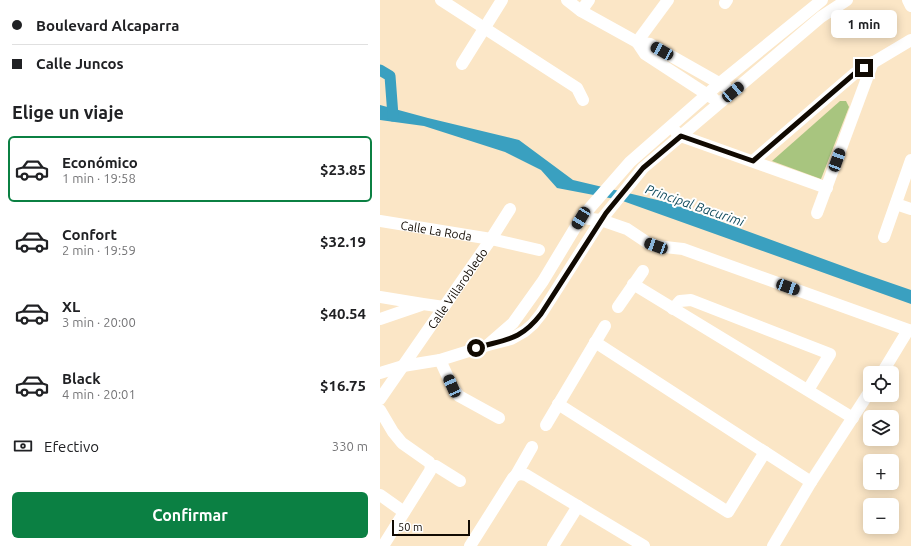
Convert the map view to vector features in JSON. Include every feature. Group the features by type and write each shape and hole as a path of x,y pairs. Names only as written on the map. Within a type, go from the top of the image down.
{"street":[{"path":"441,0 577,88 583,100"},
{"path":"462,64 502,0"},
{"path":"567,0 581,11 636,42 650,44 733,92"},
{"path":"581,11 589,0"},
{"path":"636,42 668,0"},
{"path":"488,345 513,323 543,281 585,214 630,162 720,84 822,0"},
{"path":"380,373 403,366 440,360 512,339 525,331 541,314 604,217 643,168 821,17 847,0"},
{"path":"908,0 911,6"},
{"path":"753,161 854,74 911,40"},
{"path":"636,42 645,54 720,103"},
{"path":"817,213 873,62"},
{"path":"671,127 681,136 827,188"},
{"path":"884,237 911,160"},
{"path":"896,204 911,209"},
{"name":"Calle Villarobledo","path":"380,399 491,239 510,209"},
{"path":"585,214 604,217 627,229 648,243 656,246 683,249 910,330 887,366"},
{"name":"Calle La Roda","path":"380,221 491,239 539,250"},
{"path":"618,307 643,270"},
{"path":"633,284 853,418"},
{"path":"380,297 444,306"},
{"path":"674,309 680,301 691,300 830,354 808,390"},
{"path":"380,319 423,304"},
{"path":"546,425 605,326"},
{"path":"595,342 811,482"},
{"path":"440,360 452,386 459,396 499,418"},
{"path":"773,546 811,482 863,402"},
{"path":"558,404 728,512 765,452"},
{"path":"380,410 402,444 429,462 431,466 430,471 384,546"},
{"path":"470,546 516,475 532,447"},
{"path":"431,466 436,466 460,481"},
{"path":"516,475 526,475 641,545"},
{"path":"380,495 404,512"},
{"path":"553,546 578,506"}],"green space":[{"path":"840,101 846,101 849,107 821,179 772,161"}],"water":[{"path":"380,105 519,140 573,180 670,203 911,290 911,304 620,200 557,188 541,170 505,152 424,126 380,120"}],"waterway":[{"path":"380,70 390,76 393,116"}],"route":[{"path":"476,348 512,339 533,324 606,213 643,168 681,136 753,161 854,74 864,68"}],"water label":[{"name":"Principal Bacurimi","path":"695,205"}]}
